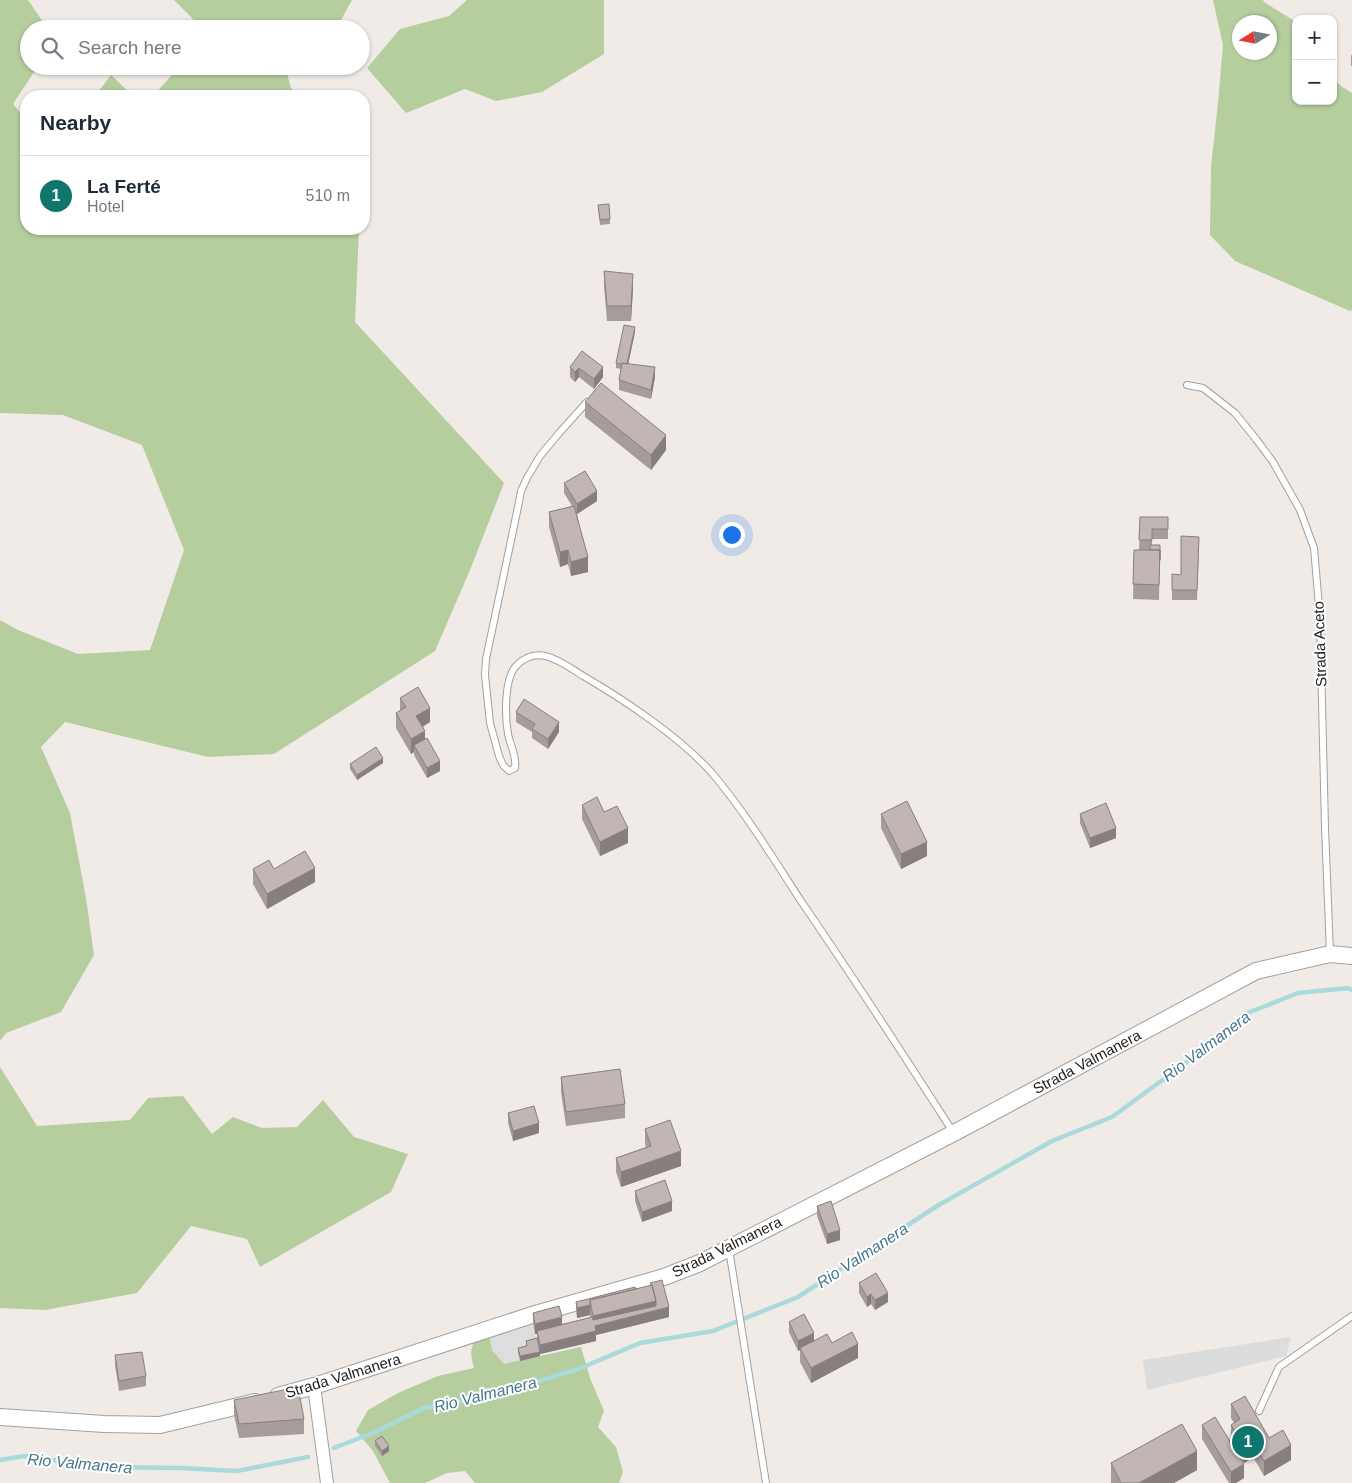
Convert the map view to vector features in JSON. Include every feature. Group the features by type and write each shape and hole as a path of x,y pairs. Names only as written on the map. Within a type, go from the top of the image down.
{"street":[{"name":"Strada Valmanera","path":"0,1417 104,1424 160,1425 314,1386 532,1315 664,1277 700,1263 954,1133 1256,971 1330,954 1352,956"},
{"path":"314,1386 327,1483"}],"lane":[{"name":"Strada Aceto","path":"1187,385 1202,388 1235,412 1273,462 1300,510 1314,548 1320,618 1330,954"},
{"path":"586,402 540,456 527,478 520,499 484,676 490,723 498,756 509,771 515,768 516,761 508,734 506,692 515,667 528,658 541,654 553,657 598,684 674,738 711,773 741,811 954,1133"},
{"path":"729,1248 766,1483"},
{"path":"1259,1411 1279,1367 1352,1316"}],"shaded area":[{"path":"533,1323 540,1356 503,1364 492,1350 489,1334"},
{"path":"1291,1337 1286,1356 1147,1390 1143,1360"}],"green space":[{"path":"0,0 28,0 42,20 20,20 20,75 32,75 22,90 20,90 20,93 13,104 20,112 20,235 359,235 355,322 504,483 470,570 435,651 274,754 208,757 65,722 41,747 70,813 86,898 94,955 61,1012 6,1033 0,1041 0,620 18,630 78,654 150,650 184,550 142,445 63,415 0,413"},
{"path":"174,0 352,0 341,20 194,20"},
{"path":"467,0 604,0 604,54 542,92 496,101 465,89 406,113 370,71 370,64 400,29 449,16"},
{"path":"1213,0 1263,0 1292,20 1292,105 1337,105 1337,82 1352,93 1352,310 1350,311 1235,261 1210,235 1211,167 1223,45"},
{"path":"111,75 127,90 100,90"},
{"path":"172,75 287,75 292,90 158,90"},
{"path":"0,1067 37,1126 130,1120 148,1098 183,1096 212,1134 233,1117 262,1128 297,1127 323,1100 354,1137 408,1154 391,1192 260,1267 247,1239 191,1226 137,1293 45,1310 0,1308"},
{"path":"489,1334 492,1350 504,1364 581,1347 590,1378 604,1411 598,1427 616,1447 623,1472 619,1483 475,1483 465,1471 447,1473 425,1483 390,1483 373,1451 356,1431 368,1410 398,1393 438,1376 474,1368 471,1353 472,1346 476,1338"}],"building":[{"path":"609,204 610,219 600,220 598,205"},
{"path":"604,271 633,274 631,306 607,306"},
{"path":"624,325 635,327 627,364 621,364 616,363"},
{"path":"582,351 603,367 594,379 579,368 575,372 570,367"},
{"path":"622,363 655,367 651,390 619,380"},
{"path":"601,383 666,435 651,455 585,402"},
{"path":"585,471 597,491 577,504 564,483"},
{"path":"574,506 588,557 571,562 568,550 560,552 549,512"},
{"path":"1140,517 1168,517 1168,529 1152,529 1152,540 1139,540"},
{"path":"1181,536 1199,537 1197,590 1172,590 1172,574 1181,575"},
{"path":"1150,545 1160,545 1160,550 1150,550"},
{"path":"1134,550 1160,550 1159,585 1133,584"},
{"path":"418,687 430,708 416,716 425,731 411,739 396,713 406,707 400,698"},
{"path":"524,699 559,722 548,739 532,729 535,724 516,712"},
{"path":"427,738 440,761 427,768 414,745"},
{"path":"376,747 383,758 357,775 350,764"},
{"path":"597,797 604,812 617,806 628,828 600,842 582,805"},
{"path":"907,801 927,842 901,854 881,814"},
{"path":"1106,803 1116,828 1090,838 1080,814"},
{"path":"305,851 315,868 267,894 253,869 269,860 274,869"},
{"path":"620,1069 625,1104 566,1112 561,1077"},
{"path":"534,1106 539,1123 513,1131 508,1113"},
{"path":"670,1120 681,1151 621,1172 616,1158 651,1146 645,1129"},
{"path":"665,1180 672,1201 642,1212 635,1191"},
{"path":"831,1201 840,1230 827,1234 817,1206"},
{"path":"876,1273 888,1293 875,1300 871,1294 867,1297 859,1283"},
{"path":"662,1280 669,1307 595,1326 596,1331 540,1345 537,1331 592,1317 593,1320 656,1306 650,1283"},
{"path":"652,1285 656,1301 593,1316 590,1300"},
{"path":"635,1287 636,1289 590,1300 590,1305 577,1308 576,1302"},
{"path":"559,1306 562,1317 535,1324 533,1313"},
{"path":"804,1314 814,1333 798,1341 789,1322"},
{"path":"852,1332 858,1344 811,1368 800,1348 827,1334 832,1343"},
{"path":"537,1338 540,1352 520,1356 518,1348 527,1346 526,1341"},
{"path":"142,1352 146,1376 119,1381 115,1355"},
{"path":"298,1387 304,1419 239,1424 234,1400"},
{"path":"1245,1396 1269,1438 1283,1430 1291,1445 1264,1461 1253,1443 1244,1448 1231,1425 1240,1419 1231,1404"},
{"path":"1215,1417 1244,1464 1231,1472 1202,1425"},
{"path":"1182,1424 1197,1451 1139,1483 1121,1483 1111,1463"},
{"path":"382,1436 389,1446 382,1451 375,1441"}],"waterway":[{"name":"Rio Valmanera","path":"334,1448 375,1432 424,1408 483,1397 576,1370 640,1343 713,1331 798,1297 937,1206 1052,1141 1112,1117 1183,1065 1245,1014 1298,993 1348,988 1352,990"},
{"name":"Rio Valmanera","path":"0,1460 24,1456 104,1467 237,1471 308,1457"}],"place":[{"name":"La Ferté","path":"1248,1442"}]}
